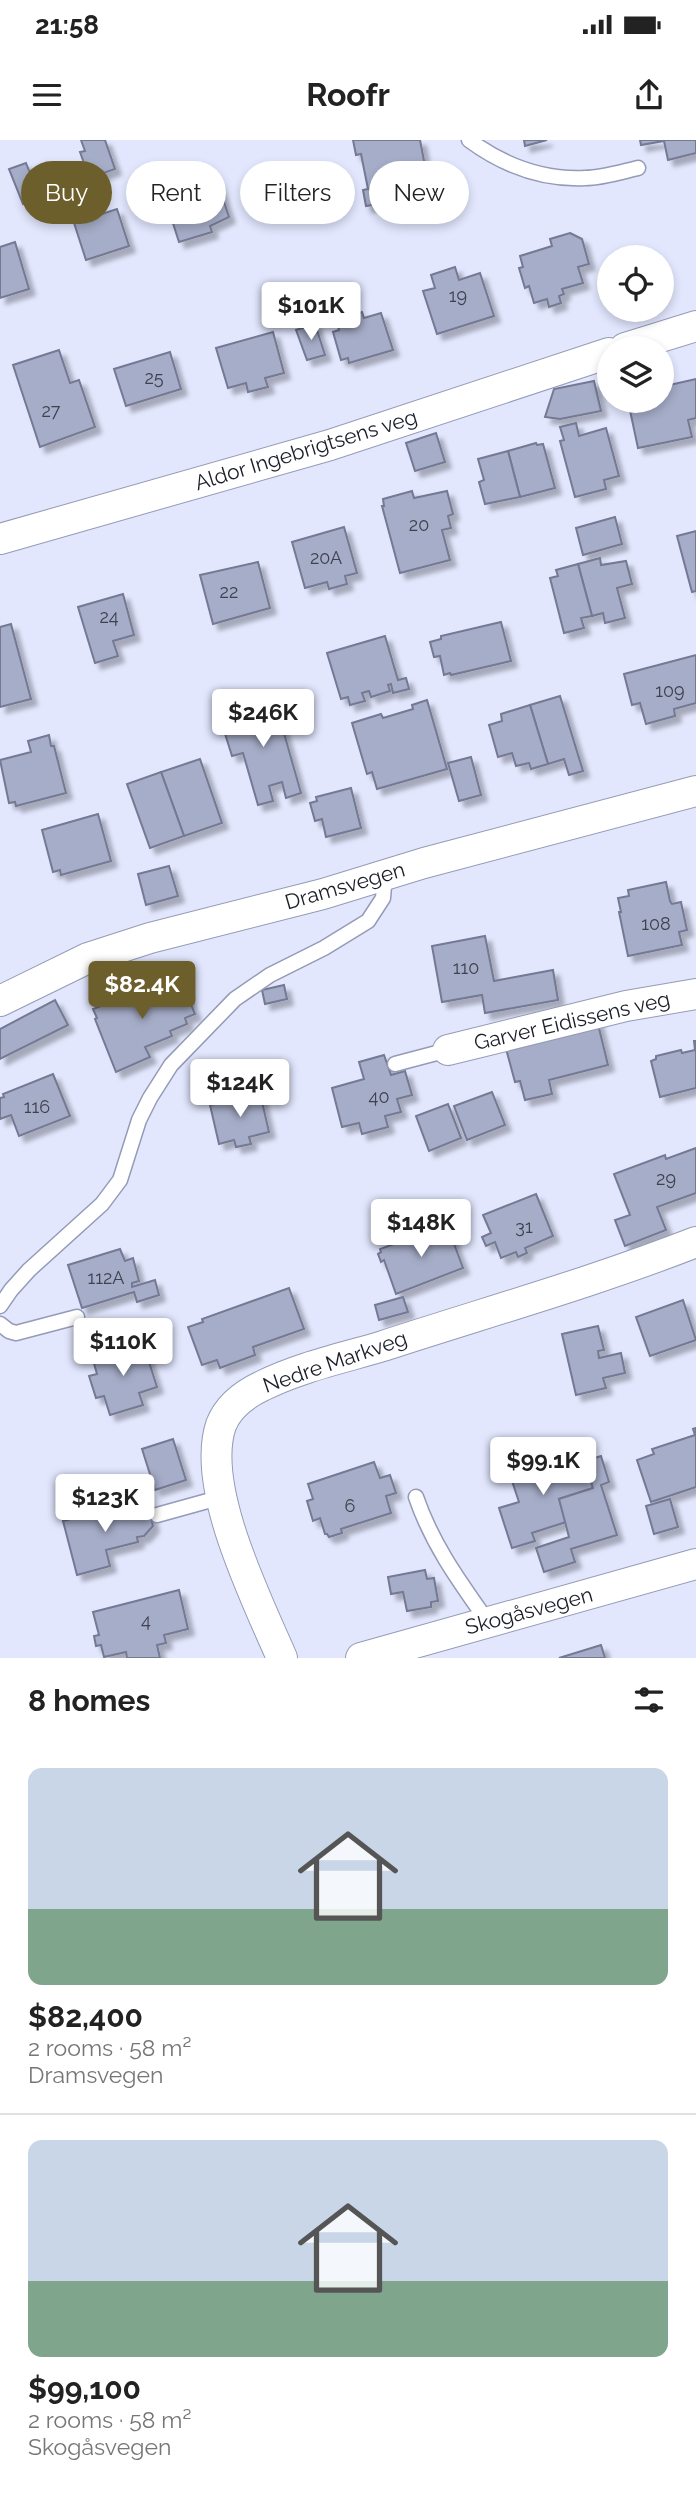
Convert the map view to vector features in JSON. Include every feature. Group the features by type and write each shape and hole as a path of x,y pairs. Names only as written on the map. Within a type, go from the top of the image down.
{"street":[{"path":"664,336 696,326"},
{"name":"Aldor Ingebrigtsens veg","path":"0,539 330,445 597,358"},
{"name":"Dramsvegen","path":"0,1000 88,958 150,938 323,894 564,824 696,791"},
{"name":"Garver Eidissens veg","path":"447,1050 561,1021 696,994"},
{"name":"Nedre Markveg","path":"282,1658 237,1549 222,1497 216,1452 222,1422 229,1410 244,1396 264,1385 338,1359 538,1297 696,1242"},
{"name":"Skogåsvegen","path":"361,1658 696,1564"}],"lane":[{"path":"469,140 490,156 533,172 585,178 638,169"},
{"path":"0,1307 29,1270 103,1204 120,1180 139,1120 171,1065 234,999 270,975 324,948 368,921 383,898 385,875"},
{"path":"395,1064 447,1050"},
{"path":"0,1324 16,1333 77,1317"},
{"path":"157,1515 222,1497"},
{"path":"416,1497 424,1521 443,1558 488,1622"}],"building":[{"path":"81,140 105,140 115,169 112,170 112,161 83,161 80,152 85,151"},
{"path":"353,140 420,140 424,161 369,161 369,205 366,206 363,190 368,189 361,154 356,155"},
{"path":"524,140 547,140 525,146"},
{"path":"640,140 696,140 696,153 668,160 664,141 641,145"},
{"path":"21,165 21,199 9,169"},
{"path":"117,209 129,246 86,260 74,224 112,224 112,211"},
{"path":"173,224 214,224 210,226 212,232 179,242"},
{"path":"570,233 582,239 589,264 578,267 583,283 562,289 564,294 559,296 561,303 549,307 547,299 534,303 529,286 525,288 519,268 523,267 520,256 552,246 550,239"},
{"path":"15,242 29,289 0,298 0,247"},
{"path":"455,267 459,280 480,273 494,316 437,334 423,291 435,288 431,275"},
{"path":"362,312 364,318 381,313 393,350 349,363 348,358 341,360 333,332 339,330 338,326 352,322 351,316"},
{"path":"315,324 325,355 307,360 296,330"},
{"path":"273,332 284,373 265,378 268,387 248,392 246,383 228,388 216,348"},
{"path":"59,350 70,383 79,380 95,427 40,447 13,365"},
{"path":"170,352 181,389 126,406 114,369"},
{"path":"696,379 696,418 688,420 692,437 638,448 631,413 674,413 674,384"},
{"path":"594,381 597,412 560,419 545,417 554,389"},
{"path":"576,423 579,436 606,428 619,476 604,480 606,489 575,497 560,441 564,440 560,427"},
{"path":"436,433 445,462 415,471 406,443"},
{"path":"536,443 543,444 555,488 520,497 508,451"},
{"path":"508,451 520,497 485,504 479,482 484,480 478,459"},
{"path":"412,491 414,498 447,491 453,514 448,516 451,528 442,530 450,560 400,573 382,506 383,499"},
{"path":"615,517 622,544 583,555 576,528"},
{"path":"344,527 357,573 345,576 347,584 329,589 327,582 305,588 292,542"},
{"path":"696,531 696,591 692,592 677,536"},
{"path":"600,558 601,565 626,561 632,584 617,588 625,618 605,623 603,613 592,616 578,564"},
{"path":"258,562 270,608 213,624 200,575"},
{"path":"578,564 592,616 581,618 584,628 564,633 550,578 558,576 556,570"},
{"path":"123,594 134,635 113,641 118,656 95,663 78,607"},
{"path":"501,622 511,661 444,675 440,656 434,657 430,642 441,639 441,636"},
{"path":"11,624 31,699 0,707 0,627"},
{"path":"385,636 398,680 406,678 409,689 393,693 391,684 388,685 390,691 371,697 369,691 362,693 365,701 350,705 348,697 341,699 327,653"},
{"path":"696,655 696,703 674,709 675,716 646,724 640,703 632,705 624,674"},
{"path":"560,696 583,771 569,775 564,759 548,764 530,705"},
{"path":"274,698 301,793 286,798 282,782 269,786 273,801 258,805 243,753 232,756 222,724 233,721 230,711"},
{"path":"427,700 447,769 377,789 372,772 367,774 352,723 381,714 383,718 413,709 412,705"},
{"path":"530,705 548,764 531,769 529,763 516,766 512,753 498,757 489,725 502,721 501,714"},
{"path":"49,735 66,793 16,806 15,802 9,803 0,760 31,752 28,741"},
{"path":"471,757 481,795 459,801 448,763"},
{"path":"200,759 222,823 184,836 161,772"},
{"path":"161,772 184,836 150,848 127,784"},
{"path":"351,788 361,828 326,837 322,819 315,821 310,803 317,801 316,797"},
{"path":"98,814 111,861 61,875 60,870 53,872 42,830"},
{"path":"169,866 178,896 146,905 138,874"},
{"path":"666,882 672,904 681,902 687,930 679,932 682,945 628,956 618,898 629,896 628,890"},
{"path":"485,936 494,981 553,970 558,1000 485,1013 482,995 442,1002 432,946"},
{"path":"179,976 195,1014 185,1018 187,1024 170,1031 172,1036 145,1047 150,1057 116,1072 93,1009"},
{"path":"284,985 287,999 265,1004 262,990"},
{"path":"55,1000 68,1025 0,1059 0,1029"},
{"path":"597,1020 608,1065 549,1080 552,1094 525,1100 520,1081 515,1082 505,1045"},
{"path":"696,1041 696,1088 660,1097 651,1061 656,1059 656,1056 681,1050 682,1053 695,1050"},
{"path":"384,1055 391,1075 405,1071 412,1095 397,1099 401,1112 385,1116 388,1127 362,1134 359,1123 342,1127 332,1088 364,1079 359,1062"},
{"path":"53,1074 70,1116 19,1136 11,1115 0,1119 0,1098 4,1097 3,1094"},
{"path":"242,1090 244,1097 260,1093 269,1132 249,1137 251,1144 236,1147 234,1140 219,1144 210,1105 232,1100 230,1093"},
{"path":"492,1092 505,1125 467,1140 454,1106"},
{"path":"448,1104 461,1138 429,1151 416,1116"},
{"path":"696,1148 696,1193 657,1207 666,1230 625,1246 615,1220 630,1215 614,1174 665,1155 666,1159"},
{"path":"536,1194 553,1236 525,1248 527,1253 518,1257 516,1252 501,1258 495,1242 486,1246 482,1237 491,1233 483,1215"},
{"path":"447,1225 463,1268 396,1294 384,1260 381,1262 378,1254 380,1249"},
{"path":"120,1249 125,1261 133,1258 139,1281 132,1283 132,1287 155,1280 159,1295 137,1302 134,1292 82,1308 68,1265"},
{"path":"289,1288 304,1329 253,1347 255,1355 220,1368 217,1360 202,1365 188,1327 203,1322 202,1319"},
{"path":"403,1297 408,1312 379,1320 375,1305"},
{"path":"683,1300 696,1340 650,1356 636,1317"},
{"path":"598,1326 604,1350 598,1351 599,1358 621,1353 625,1373 603,1378 606,1388 576,1395 562,1334"},
{"path":"143,1343 157,1387 139,1393 143,1405 110,1415 104,1396 96,1398 89,1376 97,1374 93,1360"},
{"path":"696,1428 696,1487 651,1502 637,1460 654,1454 652,1449 695,1435 693,1429"},
{"path":"173,1439 186,1480 155,1490 142,1449"},
{"path":"581,1452 593,1488 559,1499 566,1522 532,1533 535,1541 512,1548 499,1508 519,1502 510,1475"},
{"path":"601,1456 609,1482 601,1485 617,1535 571,1549 575,1562 544,1572 536,1548 569,1537 559,1499 593,1488 585,1461"},
{"path":"374,1462 380,1478 390,1475 396,1493 386,1496 391,1513 341,1529 342,1533 329,1537 325,1534 320,1518 313,1521 307,1501 313,1499 308,1484"},
{"path":"670,1499 678,1527 654,1534 646,1506"},
{"path":"147,1502 153,1526 144,1536 137,1537 138,1542 106,1550 110,1566 77,1575 63,1521 128,1504 129,1507"},
{"path":"425,1570 427,1579 434,1578 438,1601 431,1602 431,1607 407,1611 403,1592 391,1594 388,1577"},
{"path":"179,1590 188,1629 164,1635 166,1643 157,1645 160,1658 127,1658 126,1652 104,1657 101,1645 96,1646 94,1636 99,1635 93,1612"},
{"path":"601,1645 605,1658 559,1658"}]}
